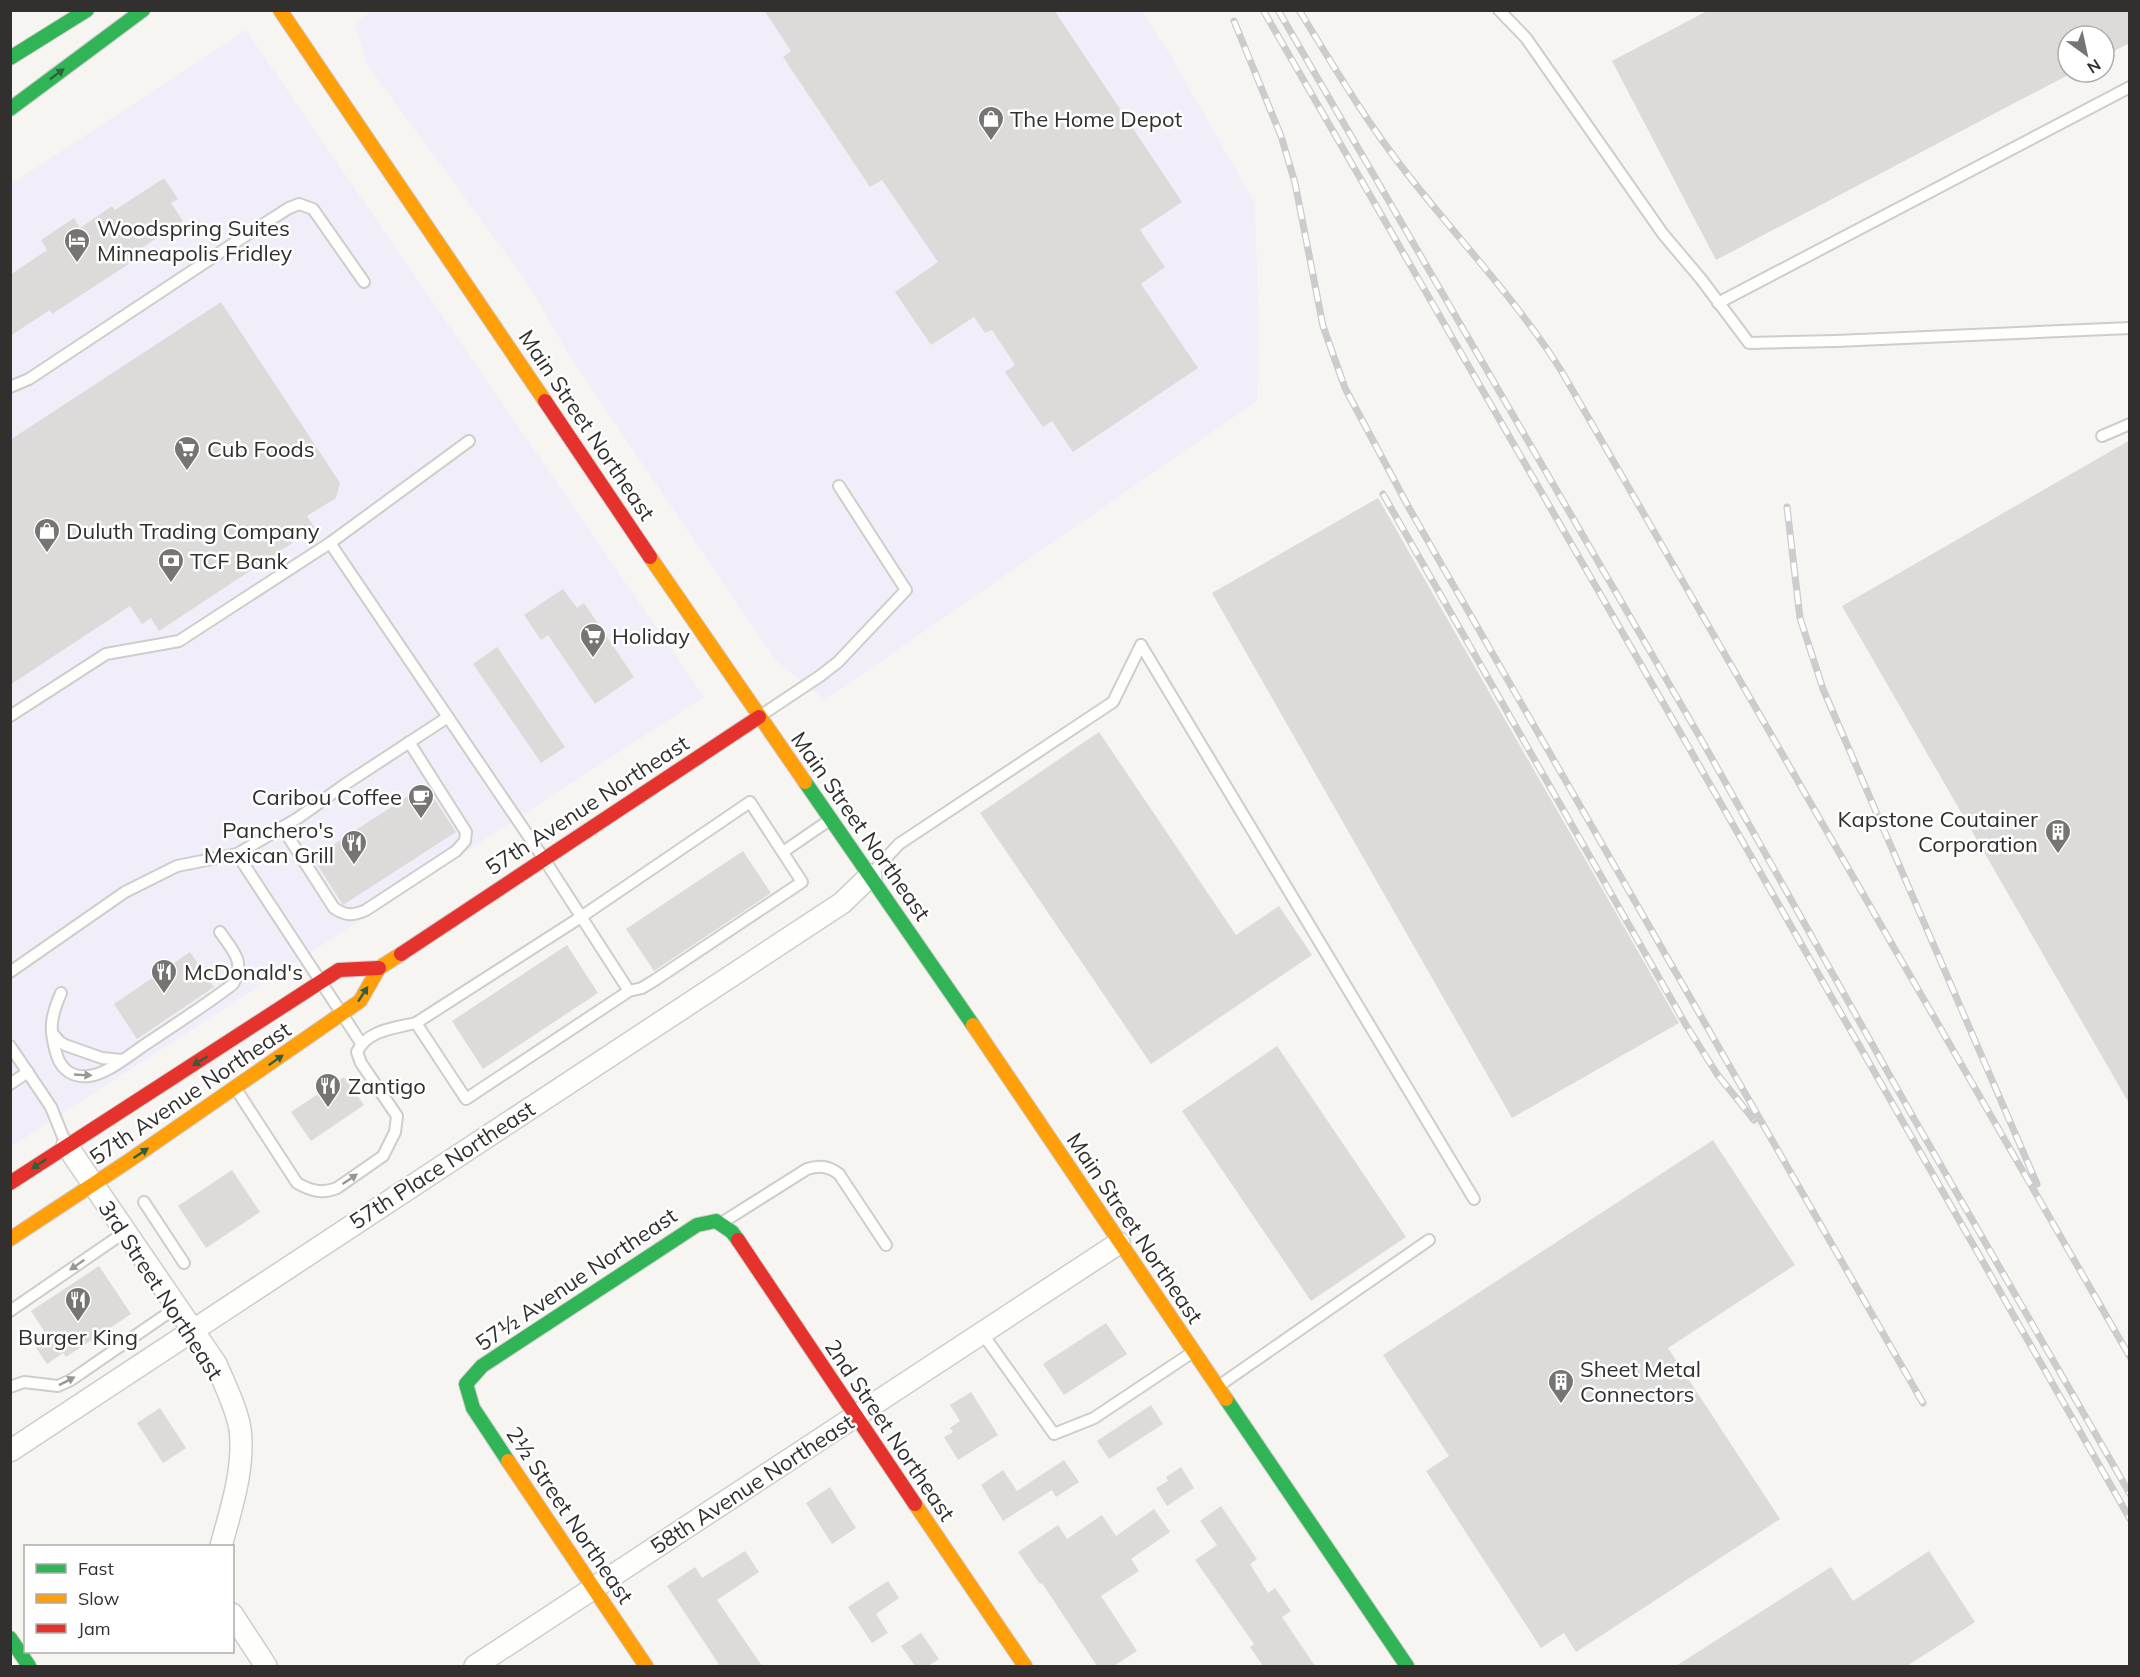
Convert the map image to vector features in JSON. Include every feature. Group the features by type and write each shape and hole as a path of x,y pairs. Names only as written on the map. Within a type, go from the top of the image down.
{"main road":[{"path":"10,58 87,10"},
{"path":"10,109 143,10"},
{"name":"Main Street Northeast","path":"280,10 759,717 871,875 1407,1666"},
{"name":"57th Avenue Northeast","path":"10,1239 360,1001 379,968 759,717"},
{"name":"57th Avenue Northeast","path":"10,1183 339,970 379,968"},
{"name":"57½ Avenue Northeast","path":"466,1384 482,1365 687,1231 697,1225 718,1222"},
{"name":"2nd Street Northeast","path":"718,1222 732,1232 1025,1666"},
{"name":"2½ Street Northeast","path":"466,1384 472,1408 646,1666"},
{"path":"10,1638 29,1666"}],"street":[{"name":"57th Place Northeast","path":"10,1451 842,903 871,875"},
{"name":"3rd Street Northeast","path":"67,1146 216,1364 240,1428 239,1465 235,1493 220,1545"},
{"name":"58th Avenue Northeast","path":"475,1666 1119,1243"},
{"path":"234,1617 267,1666"}],"lane":[{"path":"1503,12 1526,38 1663,234 1701,279 1749,343 2130,328"},
{"path":"1718,303 2130,87"},
{"path":"10,387 29,379 256,229 299,204 313,209 364,282"},
{"path":"2102,436 2130,424"},
{"path":"10,717 106,654 178,641 330,543 469,441"},
{"path":"759,717 838,662 906,590 839,486"},
{"path":"330,543 544,859 629,991"},
{"path":"871,875 899,844 1113,702 1141,645 1474,1200"},
{"path":"10,972 125,892 177,867 237,854 282,827 448,717"},
{"path":"282,827 334,908 343,914 355,915 366,910 456,851 465,841 466,832 409,742"},
{"path":"235,1088 297,1183 308,1189 329,1191 337,1188 383,1156 395,1132 396,1116 361,1063 357,1052 361,1043 387,1029 416,1023 580,917 750,802 802,882 655,980 642,988 629,991 465,1099 416,1023"},
{"path":"783,852 831,819"},
{"path":"237,854 361,1043"},
{"path":"61,993 51,1018 51,1032 59,1061 70,1073 80,1077 91,1076 122,1060 233,984 240,969 237,957 220,932"},
{"path":"51,1032 65,1045 102,1058 122,1060"},
{"path":"10,1046 51,1107 67,1146"},
{"path":"10,1084 28,1072"},
{"path":"718,1222 807,1169 818,1165 829,1167 839,1174 886,1245"},
{"path":"144,1202 183,1263"},
{"path":"10,1311 125,1232"},
{"path":"1217,1387 1429,1240"},
{"path":"10,1387 24,1382 58,1386 177,1307"},
{"path":"982,1333 1054,1434 1094,1418 1193,1352"}],"shaded area":[{"path":"373,10 1142,11 1171,56 1255,203 1259,336 1257,401 825,700 776,661 572,360 526,281 366,63 355,23"},
{"path":"246,30 704,697 11,1147 11,184"}],"building":[{"name":"The Home Depot","path":"764,10 1054,10 1182,202 1140,230 1165,267 1141,284 1198,368 1073,452 1052,421 1043,427 1005,372 1015,365 992,330 985,333 974,317 931,345 895,292 938,262 882,180 870,187 783,57 791,51"},
{"path":"1709,10 2130,10 2130,43 2116,50 2116,24 2056,24 2056,81 1716,260 1612,61"},
{"name":"Woodspring Suites Minneapolis Fridley","path":"164,178 178,199 171,203 183,221 140,249 144,254 52,314 50,310 10,336 10,275 47,250 41,240 74,218 80,228 112,206 115,210"},
{"path":"221,302 340,483 336,498 307,516 315,528 159,631 151,618 142,624 130,606 10,685 10,440"},
{"name":"Kapstone Coutainer Corporation","path":"2130,440 2130,1105 1842,606"},
{"path":"1378,498 1679,1023 1512,1118 1212,593"},
{"name":"Holiday","path":"563,589 577,608 584,603 634,677 595,704 548,635 541,640 524,615"},
{"path":"497,647 565,747 541,763 473,664"},
{"path":"1099,732 1236,935 1279,906 1312,955 1151,1064 980,813"},
{"path":"425,785 456,832 343,905 313,858"},
{"path":"743,851 771,893 654,971 626,929"},
{"path":"567,945 598,993 483,1069 452,1021"},
{"name":"McDonald's","path":"190,952 214,987 137,1039 114,1004"},
{"path":"1277,1046 1406,1237 1311,1301 1182,1111"},
{"name":"Zantigo","path":"344,1077 364,1105 311,1141 291,1112"},
{"name":"Sheet Metal Connectors","path":"1713,1140 1795,1265 1668,1348 1780,1519 1576,1652 1564,1633 1541,1648 1426,1471 1449,1456 1383,1355"},
{"path":"232,1170 260,1212 206,1248 178,1206"},
{"name":"Burger King","path":"99,1266 131,1314 66,1357 63,1353 47,1364 31,1340 44,1331 31,1311"},
{"path":"1106,1323 1127,1354 1064,1395 1043,1364"},
{"path":"971,1392 998,1435 958,1460 944,1437 953,1432 950,1428 960,1421 950,1405"},
{"path":"1151,1405 1163,1424 1109,1459 1097,1441"},
{"path":"160,1408 186,1448 163,1463 137,1423"},
{"path":"1064,1460 1079,1482 1056,1497 1052,1490 1003,1521 981,1485 1003,1470 1017,1491"},
{"path":"1181,1467 1194,1488 1167,1506 1156,1488 1168,1481 1166,1477"},
{"path":"830,1487 856,1528 832,1544 806,1503"},
{"path":"1221,1506 1257,1559 1250,1564 1268,1593 1275,1588 1291,1611 1282,1617 1315,1666 1263,1666 1250,1647 1254,1644 1195,1560 1217,1545 1200,1521"},
{"path":"1154,1509 1170,1532 1131,1559 1139,1571 1101,1596 1137,1651 1114,1666 1097,1666 1042,1583 1040,1584 1018,1552 1058,1525 1067,1539 1102,1515 1116,1536"},
{"path":"745,1551 759,1572 717,1600 762,1666 720,1666 667,1586 695,1567 702,1578"},
{"path":"1929,1551 1975,1622 1907,1666 1676,1666 1831,1567 1853,1601"},
{"path":"888,1581 899,1598 876,1614 888,1633 872,1643 848,1607"},
{"path":"921,1633 939,1659 928,1666 915,1666 901,1646"}],"railway":[{"path":"1263,10 1688,746 2130,1519"},
{"path":"1278,10 1701,739 1913,1117 2130,1494"},
{"path":"1299,10 1390,152 1506,294 1562,372 2130,1357"},
{"path":"1234,21 1281,136 1295,183 1323,326 1345,388 1409,508 1923,1403"},
{"path":"1383,494 1686,1025 1717,1074 1754,1120"},
{"path":"1787,507 1800,618 1823,689 2037,1184"}],"traffic: fast":[{"path":"10,58 87,10"},
{"path":"10,109 143,10"},
{"path":"805,782 973,1025"},
{"path":"508,1461 473,1408 466,1384 482,1366 697,1225 716,1221 732,1232 738,1240"},
{"path":"1226,1399 1407,1666"},
{"path":"10,1638 29,1666"}],"traffic: slow":[{"path":"280,10 545,401"},
{"path":"650,557 805,782"},
{"path":"10,1239 127,1162 360,1001 379,968 401,954"},
{"path":"973,1025 1226,1399"},
{"path":"508,1461 646,1666"},
{"path":"915,1504 1025,1666"}],"traffic: jam":[{"path":"545,401 650,557"},
{"path":"401,954 759,717"},
{"path":"10,1183 339,970 379,968"},
{"path":"738,1240 915,1504"}],"place":[{"name":"The Home Depot","path":"991,142"},
{"name":"Woodspring Suites Minneapolis Fridley","path":"77,264"},
{"name":"Cub Foods","path":"187,472"},
{"name":"Duluth Trading Company","path":"47,554"},
{"name":"TCF Bank","path":"171,584"},
{"name":"Holiday","path":"593,659"},
{"name":"Caribou Coffee","path":"421,820"},
{"name":"Kapstone Coutainer Corporation","path":"2058,855"},
{"name":"Panchero's Mexican Grill","path":"354,866"},
{"name":"McDonald's","path":"164,995"},
{"name":"Zantigo","path":"328,1109"},
{"name":"Burger King","path":"78,1323"},
{"name":"Sheet Metal Connectors","path":"1561,1405"}]}
